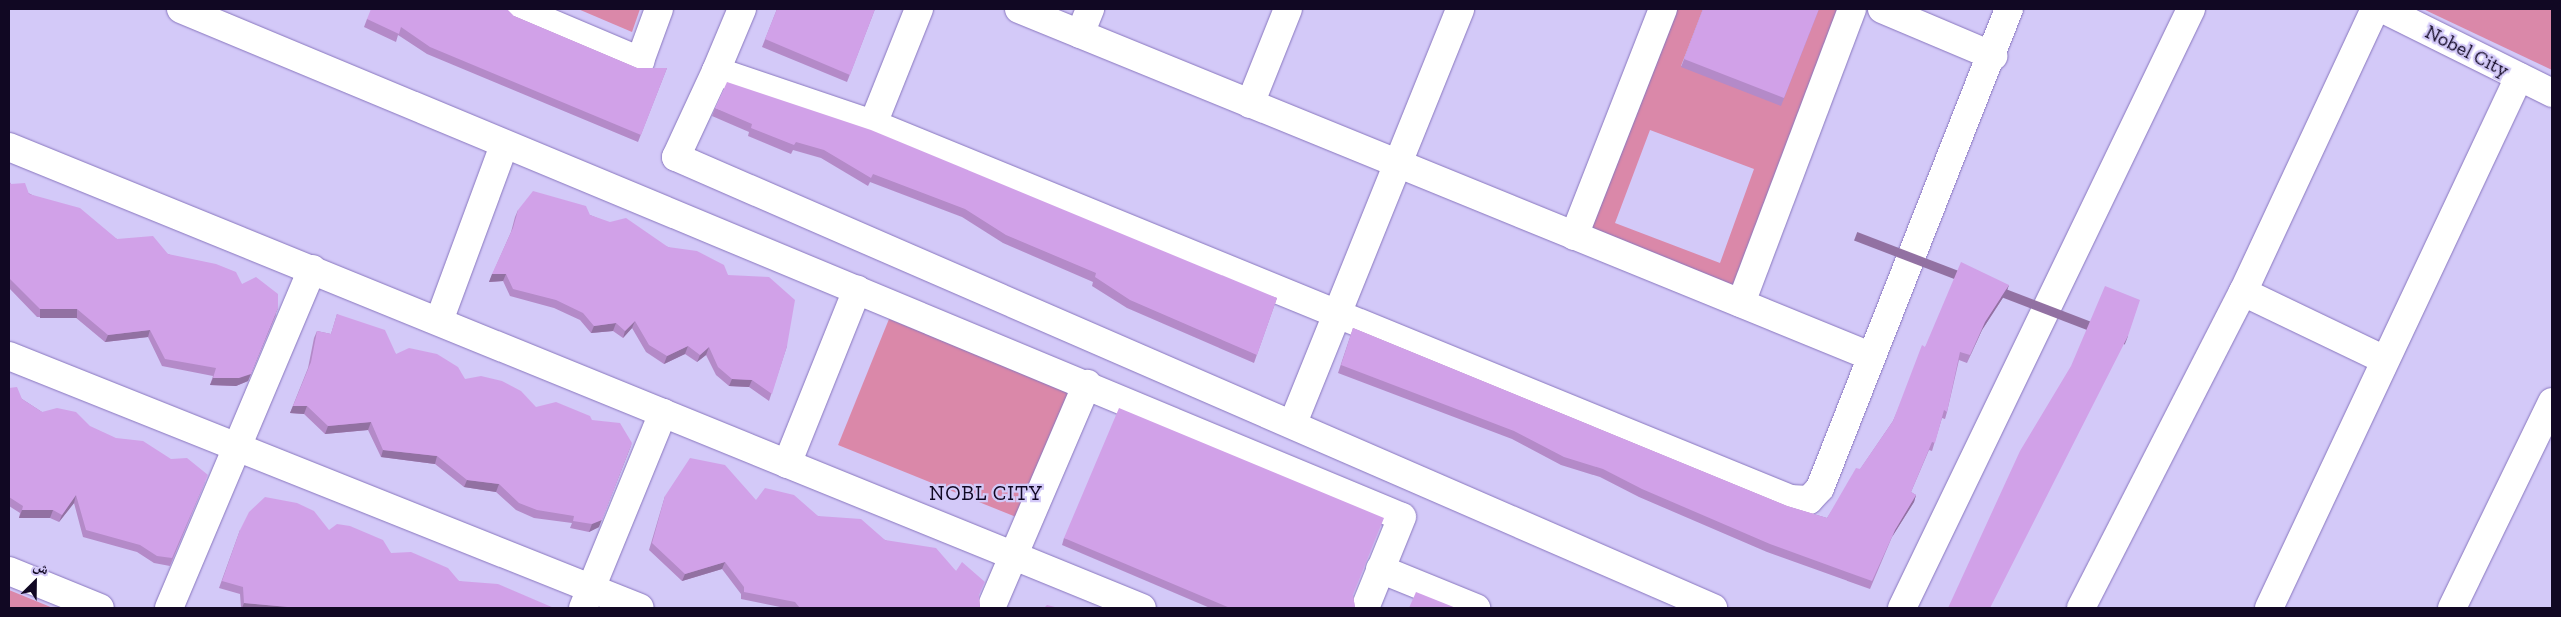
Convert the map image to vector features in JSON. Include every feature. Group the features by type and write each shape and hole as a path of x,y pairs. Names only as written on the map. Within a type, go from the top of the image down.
{"street":[{"path":"181,9 504,145 1087,384 1402,516 1365,608"},
{"path":"517,9 640,61 659,9"},
{"path":"742,9 716,71 676,157 1293,423 1712,608"},
{"path":"873,124 919,9"},
{"path":"1019,9 1870,356"},
{"path":"1080,34 1090,9"},
{"path":"1250,104 1288,9"},
{"path":"1293,423 1336,312 1460,9"},
{"path":"1574,236 1664,9"},
{"path":"1741,303 1852,9"},
{"path":"1882,9 1993,56"},
{"path":"716,71 873,124 1790,499 1809,500 1820,488 1870,356 1993,56 2009,9"},
{"path":"1902,608 2191,9"},
{"path":"2081,608 2243,292 2375,9"},
{"name":"Nobel City","path":"2383,9 2552,93"},
{"path":"2269,608 2519,77"},
{"path":"439,321 504,145"},
{"path":"9,147 1142,608"},
{"path":"170,608 312,269"},
{"path":"787,464 857,290"},
{"path":"2243,292 2385,360"},
{"path":"9,356 237,447 587,598 640,608"},
{"path":"991,608 1087,384"},
{"path":"2452,608 2552,402"},
{"path":"587,598 663,412"},
{"path":"1380,569 1476,608"},
{"path":"9,571 100,608"}],"shaded area":[{"path":"578,9 640,9 632,32"},
{"path":"1663,9 1703,9 1681,66 1818,9 1852,9 1741,303 1574,236","holes":["1650,130 1754,169 1720,263 1615,223"]},
{"path":"2423,9 2552,9 2552,70"},
{"path":"889,319 1072,393 1021,519 838,445"},
{"path":"9,590 53,608 9,608"}],"building":[{"path":"371,9 507,9 514,16 637,68 667,68 641,135 430,47 401,27 399,34 367,19"},
{"path":"777,9 875,9 850,75 765,39"},
{"path":"1703,9 1819,9 1784,98 1684,59"},
{"path":"727,82 871,130 1277,298 1257,355 1130,300 1095,277 1096,273 1006,235 965,209 873,174 871,178 824,150 796,142 794,145 751,128 752,124 715,108"},
{"path":"9,181 11,184 25,183 29,194 80,208 117,239 153,236 168,254 216,264 236,272 242,284 256,277 278,294 278,308 251,374 239,378 213,378 216,368 165,359 150,330 108,335 77,309 40,309 9,278"},
{"path":"533,191 586,206 590,215 610,222 626,218 668,247 697,251 724,265 728,275 769,277 795,300 787,346 772,394 752,380 732,379 718,367 709,347 700,355 688,346 667,356 649,345 635,321 625,331 616,323 594,326 583,313 556,300 513,289 506,274 492,274 513,228 518,210"},
{"path":"1961,262 2009,285 1985,322 1970,355 1960,352 1947,412 1944,410 1935,443 1932,442 1911,492 1916,495 1895,530 1872,581 1770,544 1642,489 1603,469 1564,457 1514,431 1341,365 1353,328 1787,506 1827,518 1856,468 1860,469 1893,421 1922,345 1925,347"},
{"path":"2105,286 2140,300 2128,336 1990,608 1948,608 2020,451 2071,366"},
{"path":"337,314 385,330 396,354 409,348 437,354 458,367 465,379 481,376 502,381 521,391 536,407 556,402 590,416 592,420 620,423 632,443 602,520 592,524 573,521 574,516 537,510 519,503 499,484 467,480 437,456 383,450 371,422 328,426 307,406 293,406 311,362 317,331 331,334"},
{"path":"17,387 22,399 42,412 57,408 76,412 90,426 116,438 143,441 171,459 187,458 208,475 172,558 157,556 140,545 86,530 76,495 62,515 53,510 22,510 23,506 9,497 9,388"},
{"path":"1119,408 1384,518 1353,595 1355,608 1230,608 1064,538"},
{"path":"690,458 725,465 756,500 765,488 794,495 818,516 861,519 885,540 936,548 956,571 962,562 985,582 979,595 980,608 800,608 795,602 744,592 744,587 725,562 685,574 652,543 665,496"},
{"path":"265,497 297,503 314,511 329,530 337,524 350,526 383,540 391,553 411,552 448,568 459,581 498,584 554,608 299,608 244,603 243,587 222,581 240,530 249,512"},
{"path":"1416,592 1456,608 1409,608"},
{"path":"1047,605 1059,608 1044,608"}],"district":[{"name":"NOBL CITY","path":"986,493"}]}
